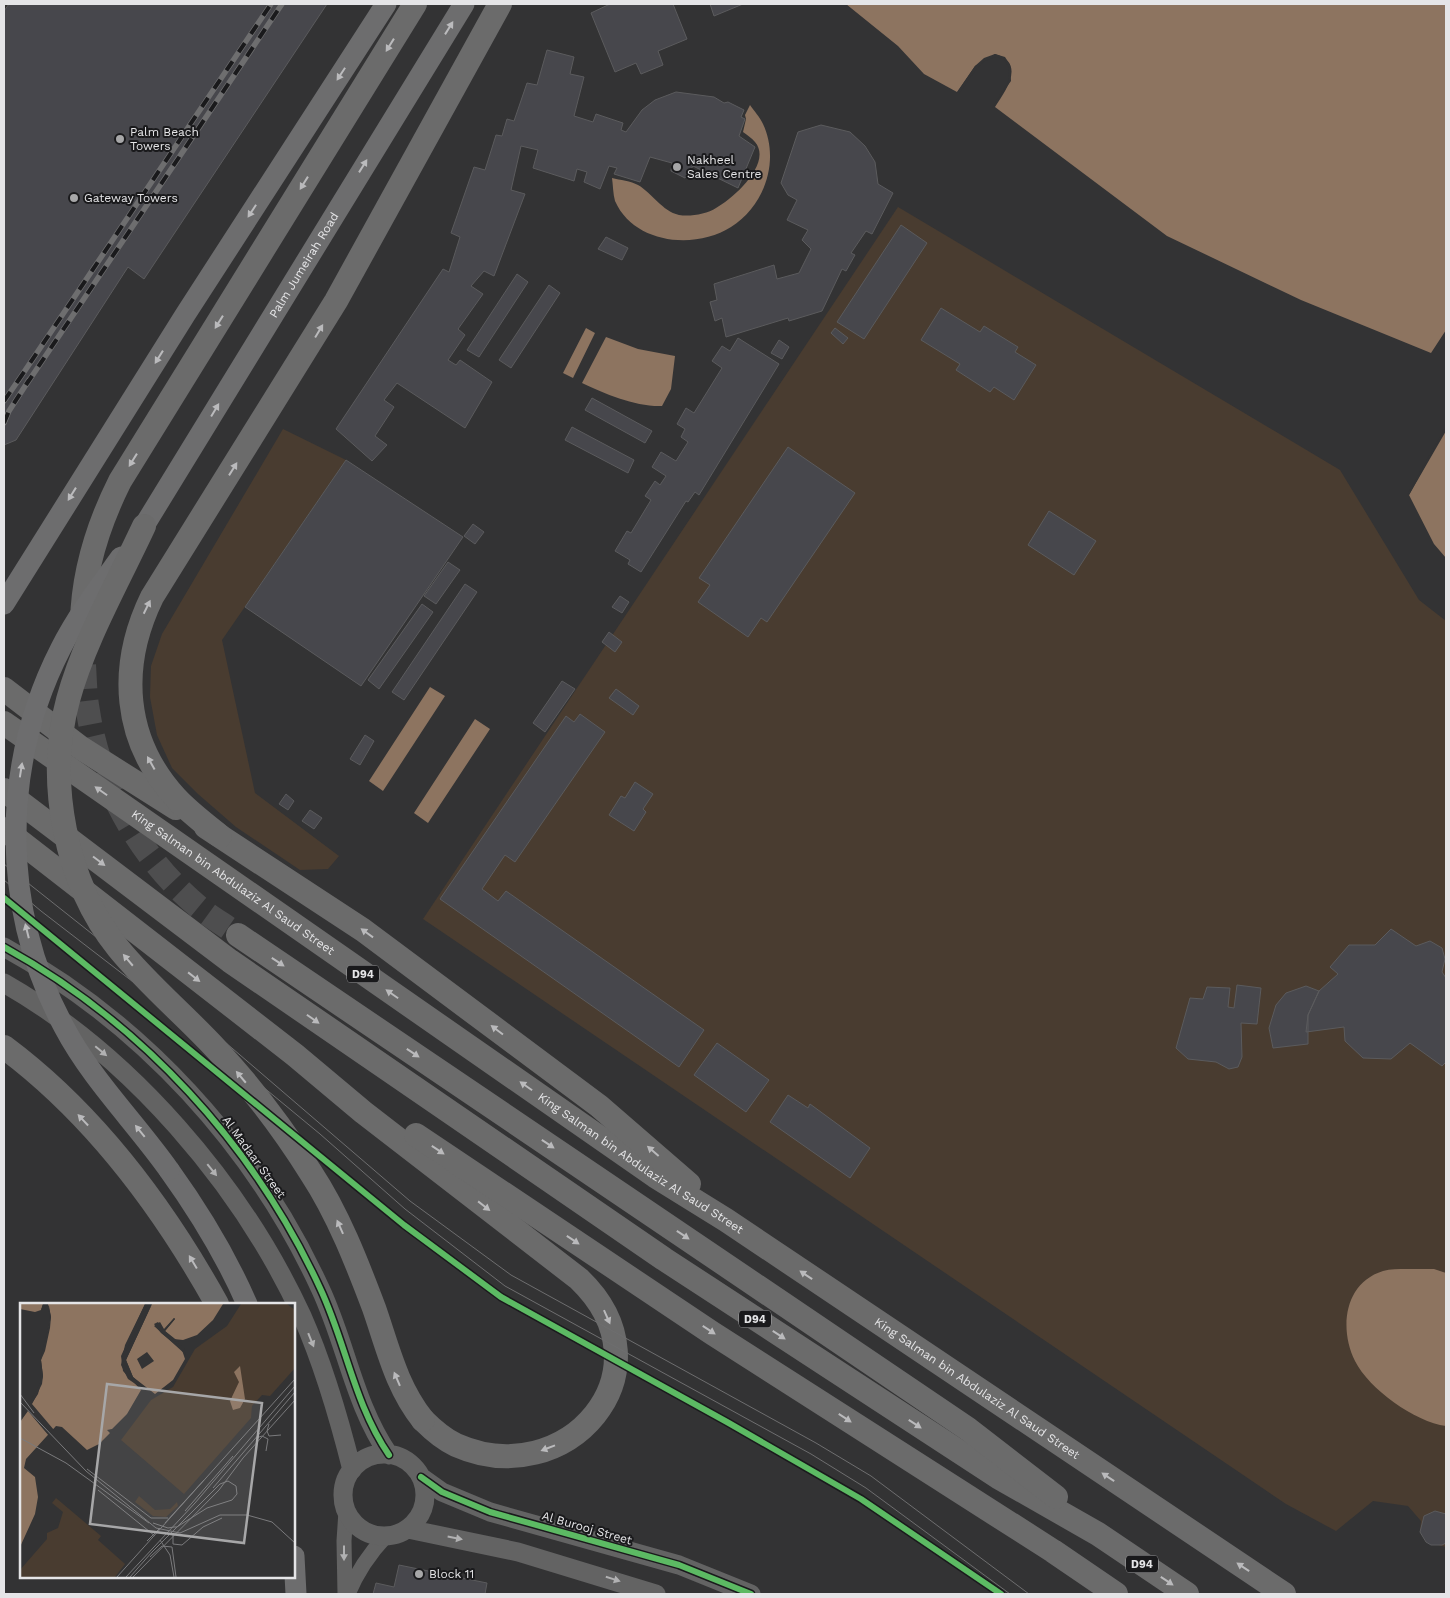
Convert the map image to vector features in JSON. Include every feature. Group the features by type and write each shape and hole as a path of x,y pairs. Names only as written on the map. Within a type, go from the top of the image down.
{"main road":[{"path":"4,604 185,316 386,4"},
{"path":"84,665 82,620 85,584 98,531 120,481 416,4"},
{"name":"Palm Jumeirah Road","path":"247,1303 230,1266 202,1217 169,1170 82,1059 56,1012 36,962 26,927 16,856 16,820 24,749 46,681 78,617 144,526 464,4"},
{"path":"220,836 177,800 163,783 142,745 133,717 129,681 135,637 152,597 336,302 500,4"},
{"path":"4,829 98,902 295,1055 363,1112 591,1291 610,1321 617,1356 616,1374 609,1393 585,1425 569,1438 552,1447 513,1456 493,1456 454,1444 422,1420 410,1405 399,1384 357,1264 313,1176 244,1081 216,1049 134,967 116,945 85,891 73,861 64,830 59,781 61,733 77,670 144,526"},
{"path":"4,689 81,748 363,930 599,1106 665,1162 726,1220"},
{"name":"King Salman bin Abdulaziz Al Saud Street","path":"4,723 655,1176 726,1220 1284,1594"},
{"name":"D94","path":"4,790 230,961 664,1259 998,1477 1098,1534 1187,1594"},
{"path":"4,854 26,862 98,902"},
{"path":"238,935 968,1429 1048,1491 1098,1534"},
{"path":"4,1048 70,1105 118,1157 162,1214 194,1262 216,1303"},
{"path":"295,1055 712,1332 1053,1551 1116,1594"},
{"path":"1053,1551 1092,1594"},
{"path":"295,1575 296,1594"}],"street":[{"name":"Al Madaar Street","path":"4,947 34,964 79,994 122,1028 163,1065 201,1105 236,1147 272,1200 321,1288 341,1339 365,1414 389,1454"},
{"path":"4,983 65,1021 108,1057 184,1135 219,1179 250,1224 294,1303"},
{"path":"295,1305 325,1374 339,1418 352,1470"},
{"path":"346,1594 344,1541 346,1512 344,1490 352,1470 368,1458 389,1454 402,1458 413,1466 421,1477 425,1488 422,1511 408,1529"},
{"name":"Al Burooj Street","path":"421,1477 450,1496 490,1512 679,1565 751,1594"},
{"path":"346,1512 362,1530 374,1535 386,1536 408,1529 518,1552 656,1594"},
{"path":"346,1594 369,1555 386,1536"}],"shaded area":[{"path":"846,4 1446,4 1446,330 1431,353 1301,300 1167,236 995,107 1011,78 1012,70 1010,64 1004,58 995,54 975,66 957,92 924,74 898,46"},
{"path":"750,105 762,121 768,138 770,152 769,167 761,195 743,218 731,227 716,234 700,239 683,240 667,239 651,234 636,226 624,215 615,201 612,178 638,185 667,210 683,216 708,212 732,197 749,180 759,160 759,150 755,142 743,132 745,115"},
{"path":"898,207 1340,470 1419,600 1446,621 1446,1547 1426,1542 1420,1532 1421,1521 1408,1506 1373,1501 1336,1531 1286,1504 423,919"},
{"path":"586,328 595,333 573,378 563,373"},
{"path":"606,337 638,349 675,356 671,389 662,406 631,402 582,383"},
{"path":"283,429 346,460 222,640 255,793 339,856 328,869 300,870 236,827 198,794 172,768 157,735 150,697 151,666 162,634"},
{"path":"1446,431 1446,558 1434,544 1409,495"},
{"path":"430,687 445,696 383,791 369,781"},
{"path":"475,719 490,729 428,823 414,813"},
{"path":"1392,1269 1434,1269 1446,1273 1446,1426 1421,1418 1407,1411 1382,1393 1362,1372 1355,1361 1347,1335 1348,1308 1360,1286 1370,1277"}],"pier":[{"path":"995,54 1005,57 1010,65 1011,81 992,108 1009,80 1008,66 1004,59 995,57 985,61 977,68 959,94 956,94 975,66 984,58"},
{"path":"1446,428 1409,495 1407,495 1444,429"}],"building":[{"name":"Palm Beach Towers","path":"9,4 327,4 144,279 128,267 16,440 4,445 4,11"},
{"path":"610,4 673,4 687,39 658,51 663,65 641,74 636,63 615,72 591,13"},
{"path":"710,4 743,4 714,16"},
{"path":"547,50 574,57 570,74 584,77 574,116 593,122 596,114 623,123 621,130 626,132 642,110 655,100 676,92 714,97 724,103 728,102 744,110 741,117 745,119 739,136 755,147 738,188 693,166 685,178 671,171 672,163 650,157 640,182 614,174 617,168 609,166 600,189 584,182 587,172 577,169 574,181 533,168 538,150 521,146 511,190 525,194 494,276 484,271 471,286 483,294 458,329 465,335 448,360 456,365 460,360 492,382 465,428 397,383 384,400 394,407 375,436 387,445 372,461 336,429 443,269 449,272 460,237 451,233 474,167 485,170 496,135 502,136 507,119 514,121 527,83 537,85"},
{"path":"821,125 850,132 865,146 875,162 878,184 893,193 872,234 866,231 851,253 855,255 846,271 842,269 822,311 789,321 788,318 726,337 722,318 715,321 710,302 717,300 714,284 774,265 777,279 799,273 811,249 802,240 808,230 787,220 797,200 788,195 781,183 798,132"},
{"path":"901,225 927,243 864,339 837,322"},
{"path":"606,237 628,248 622,260 598,249"},
{"path":"517,274 528,282 479,357 467,350"},
{"path":"549,285 560,293 511,368 499,360"},
{"path":"941,308 980,332 984,326 1018,347 1015,352 1036,365 1014,400 994,387 990,392 956,370 960,364 921,340"},
{"path":"835,328 848,338 843,344 831,333"},
{"path":"738,338 779,364 699,495 695,492 688,502 686,501 641,572 628,564 630,560 615,551 627,531 631,533 651,500 645,496 655,481 660,485 666,476 652,467 661,452 676,461 688,442 681,437 685,429 677,424 686,408 694,413 722,368 712,361 722,346 730,351"},
{"path":"779,340 789,347 782,359 771,353"},
{"path":"592,398 652,431 645,443 585,410"},
{"path":"572,427 634,460 628,473 565,440"},
{"path":"788,447 855,493 767,622 761,618 748,637 698,602 710,585 699,578"},
{"path":"346,460 463,537 361,686 245,607"},
{"path":"1049,511 1096,541 1074,575 1028,545"},
{"path":"473,524 484,532 475,544 464,536"},
{"path":"448,562 460,570 436,604 424,596"},
{"path":"465,584 477,592 404,700 392,692"},
{"path":"620,596 629,602 622,613 612,607"},
{"path":"422,604 433,612 379,689 368,680"},
{"path":"609,632 622,642 615,652 602,642"},
{"path":"562,681 575,689 545,732 533,723"},
{"path":"616,689 639,706 633,715 609,698"},
{"path":"580,714 605,732 515,862 505,855 482,889 498,901 506,891 704,1030 679,1067 440,899 566,716 574,722"},
{"path":"365,735 374,741 360,765 350,759"},
{"path":"635,782 653,794 643,809 646,812 634,831 609,815 621,796 625,798"},
{"path":"286,794 294,801 288,810 279,804"},
{"path":"310,810 322,818 314,829 302,821"},
{"path":"1391,929 1416,946 1430,941 1442,948 1445,959 1442,972 1446,978 1446,1062 1442,1066 1410,1043 1391,1059 1363,1058 1345,1041 1344,1027 1306,1032 1308,1015 1319,991 1338,974 1330,967 1349,945 1375,945"},
{"path":"1237,985 1261,988 1257,1024 1241,1023 1242,1057 1238,1067 1229,1069 1216,1062 1188,1059 1176,1048 1190,998 1203,999 1207,987 1230,988 1228,1007 1234,1008"},
{"path":"1306,986 1319,991 1308,1015 1308,1044 1273,1048 1269,1028 1276,1005 1286,993"},
{"path":"717,1043 769,1080 746,1112 694,1075"},
{"path":"788,1095 808,1108 810,1104 870,1148 850,1178 770,1122"},
{"path":"1435,1511 1446,1514 1446,1543 1442,1545 1431,1545 1426,1542 1420,1532 1424,1516"},
{"name":"Block 11","path":"399,1565 487,1583 485,1594 373,1594 376,1583 394,1587"}],"tunnel":[{"path":"84,665 86,700 94,739 102,767 126,820 142,845 180,890 205,912 238,935"}],"tram line":[{"path":"4,864 183,1006 410,1201 511,1275 816,1443 871,1476 1029,1594"},
{"path":"4,880 41,911 176,1015 320,1134 405,1209 505,1286 811,1454 866,1488 1010,1594"}],"railway":[{"path":"18,381 271,4"},
{"path":"26,385 282,4"},
{"path":"4,401 22,375"},
{"path":"4,423 9,411 29,380"}],"cycle path":[{"path":"4,898 404,1225 501,1297 727,1422 861,1499 1001,1594"},
{"path":"4,947 54,978 102,1012 147,1051 189,1092 227,1137 262,1185 293,1235 329,1309 367,1415 389,1455"},
{"path":"421,1477 442,1492 490,1512 679,1565 751,1594"}],"place":[{"name":"Palm Beach Towers","path":"120,139"},
{"name":"Nakheel Sales Centre","path":"677,167"},
{"name":"Gateway Towers","path":"74,198"},
{"name":"Block 11","path":"419,1574"}]}
